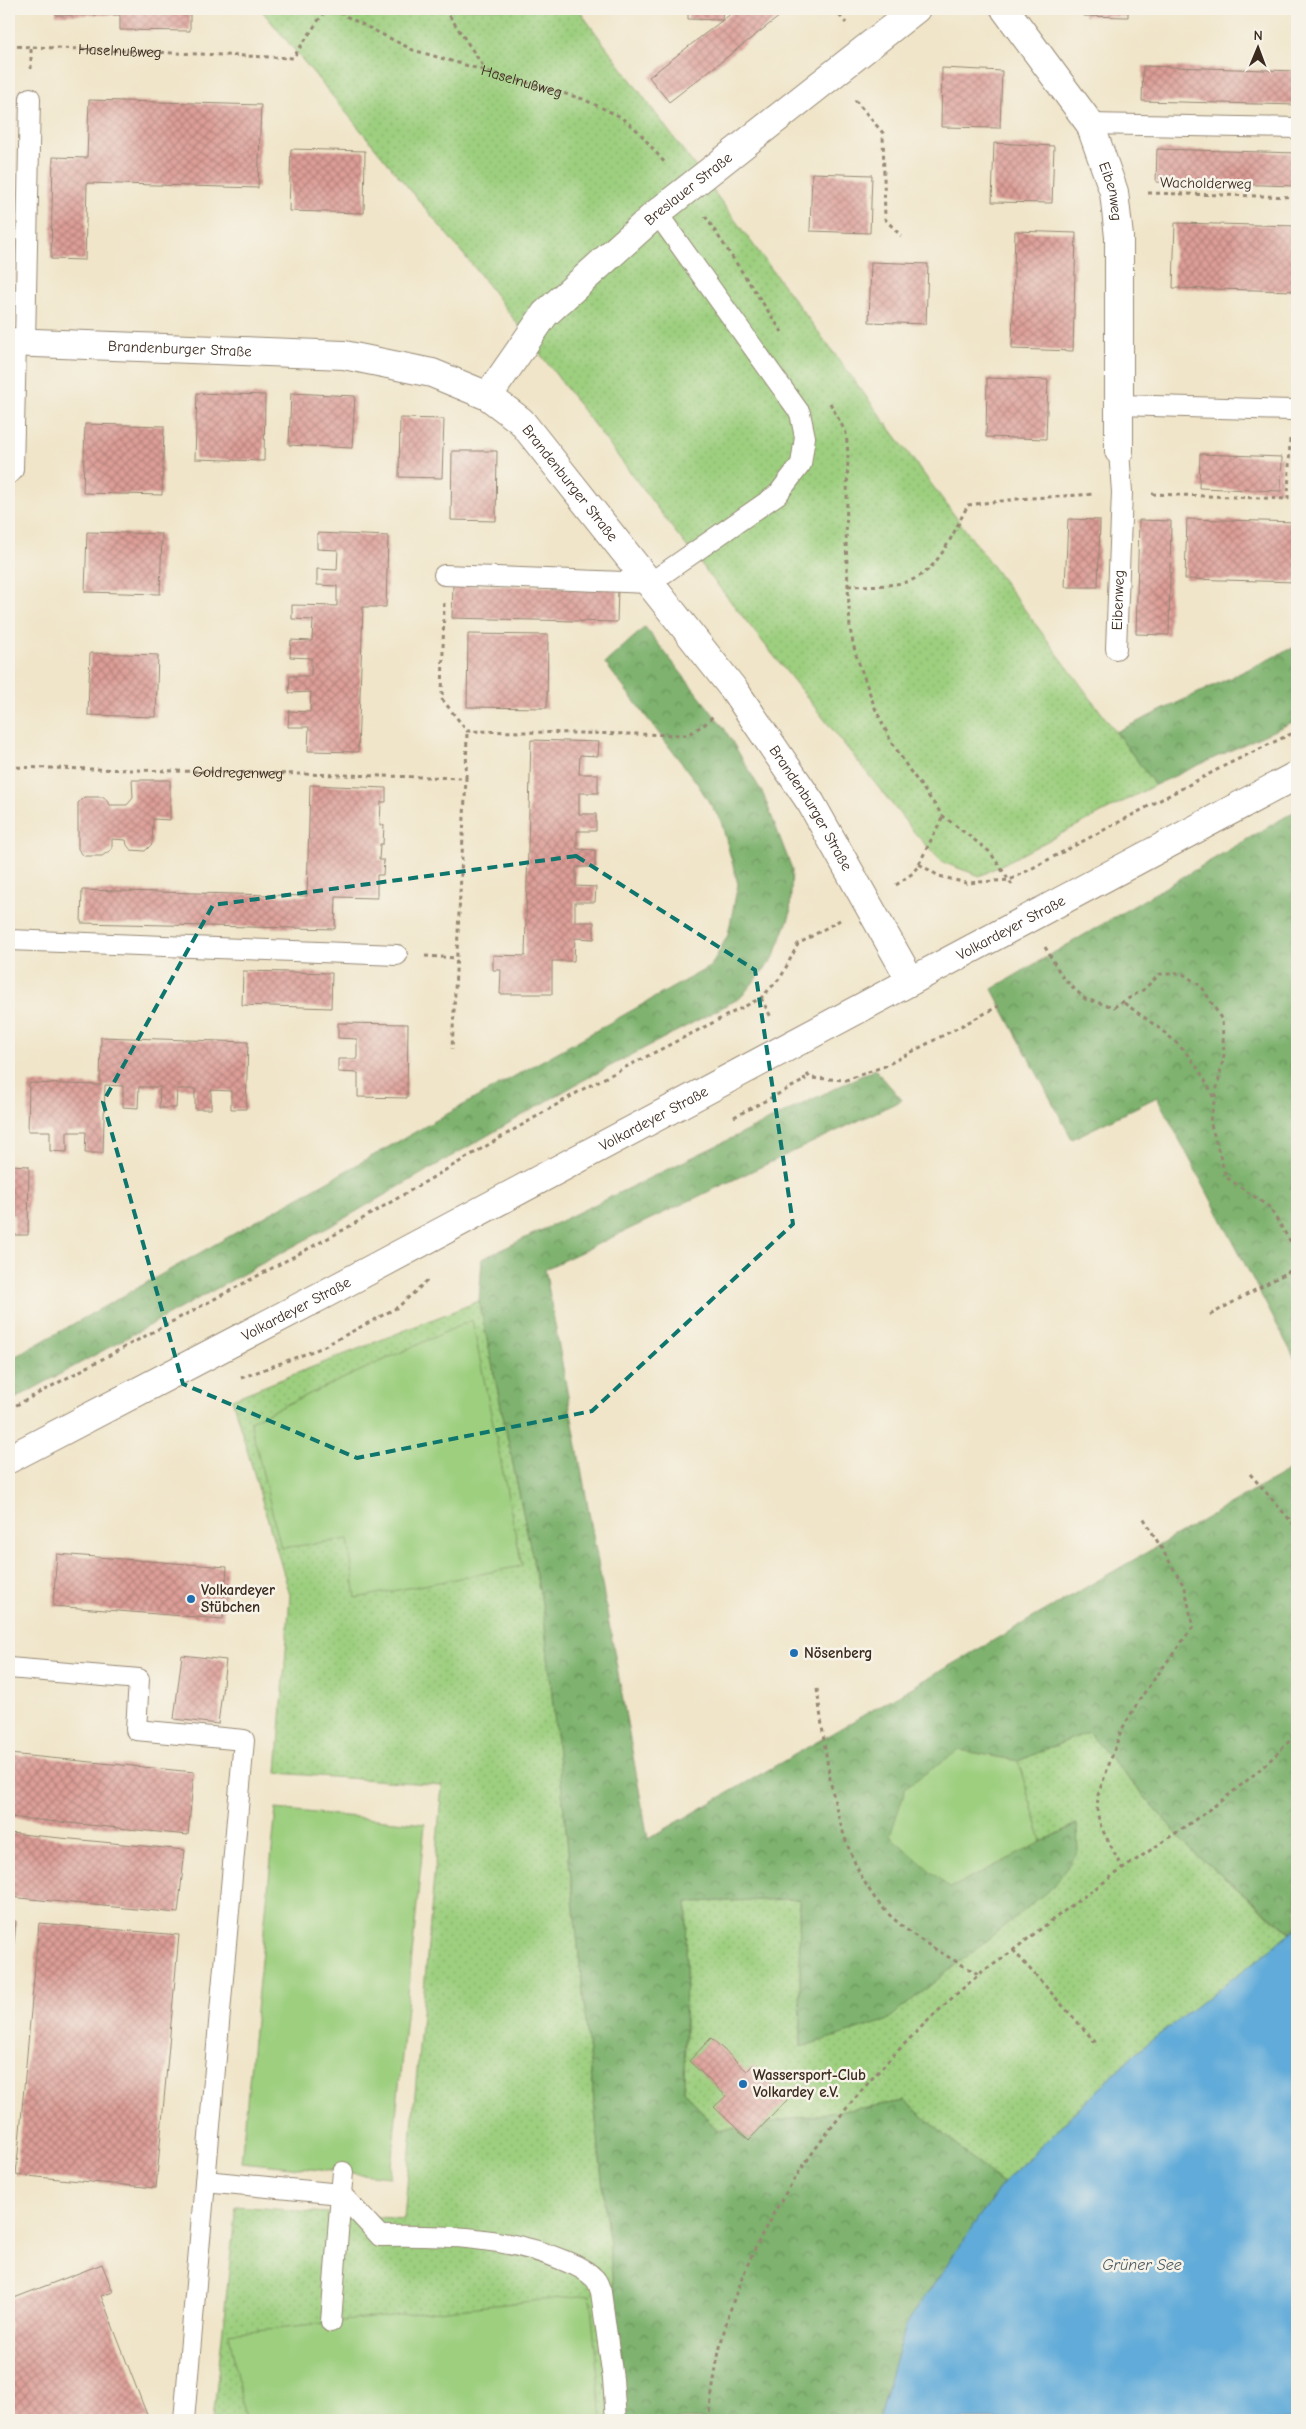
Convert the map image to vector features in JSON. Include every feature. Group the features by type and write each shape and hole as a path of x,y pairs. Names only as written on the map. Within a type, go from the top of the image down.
{"street":[{"name":"Breslauer Straße","path":"488,396 545,314 656,213 832,73 916,9"},
{"name":"Eibenweg","path":"1005,9 1090,124 1114,192 1119,237 1119,451"},
{"name":"Brandenburger Straße","path":"15,343 344,355 432,372 488,396 521,421 735,691 811,803 912,981"},
{"path":"9,469 15,343"},
{"name":"Volkardeyer Straße","path":"9,1459 356,1278 1297,776"}],"lane":[{"path":"15,343 30,98"},
{"path":"1090,124 1297,128"},
{"path":"444,575 650,583 778,494 801,464 805,437 800,413 656,213"},
{"path":"1119,405 1291,410"},
{"name":"Eibenweg","path":"1116,649 1122,492 1119,451"},
{"path":"9,940 396,955"},
{"path":"9,1668 139,1679 136,1730 244,1740 184,2420"},
{"path":"331,2322 343,2172"},
{"path":"205,2180 341,2194 380,2236 440,2236 508,2243 548,2254 580,2267 595,2278 601,2292 613,2379 616,2420"}],"path":[{"name":"Haselnußweg","path":"9,46 293,58 326,9"},
{"name":"Haselnußweg","path":"332,9 413,50 486,69 583,99 618,116 638,131 687,189 784,335"},
{"path":"445,9 486,69"},
{"path":"832,73 883,132 885,218 901,236"},
{"name":"Wacholderweg","path":"1114,192 1297,197"},
{"path":"827,399 846,433 848,453 848,586 850,629 855,652 875,708 890,739 908,768 944,816 990,852 1010,880"},
{"path":"848,586 907,582 922,575 938,559 968,505 1018,499 1122,492 1288,499 1291,410"},
{"path":"444,575 442,699 467,731 452,1049"},
{"path":"467,731 687,735 706,724"},
{"path":"919,864 939,876 966,883 1010,880 1226,765 1297,731"},
{"name":"Goldregenweg","path":"9,767 466,778"},
{"path":"913,873 944,816"},
{"path":"9,1409 345,1229 585,1088 761,998 781,977 798,944 817,933"},
{"path":"1043,943 1063,978 1085,999 1114,1007 1124,1003 1160,974 1183,974 1202,987 1222,1020 1224,1054 1210,1122 1226,1177 1269,1206 1297,1252"},
{"path":"1124,1003 1184,1048 1208,1085 1215,1100"},
{"path":"803,1068 810,1078 846,1080 885,1066 999,1006"},
{"path":"1210,1315 1297,1267"},
{"path":"1250,1474 1297,1528"},
{"path":"1123,1870 1101,1827 1097,1812 1098,1795 1121,1731 1141,1697 1192,1628 1184,1588 1143,1517"},
{"path":"817,1689 833,1800 844,1835 873,1895 897,1920 929,1945 978,1974"},
{"path":"708,2420 715,2373 725,2327 745,2270 773,2212 832,2126 897,2052 978,1974 1094,1889 1197,1820 1245,1783 1297,1732"},
{"path":"1013,1950 1097,2044"}],"highlighted area":[{"path":"576,856 755,970 793,1224 592,1411 357,1458 183,1384 103,1102 213,905"}],"green space":[{"path":"263,9 578,9 1155,785 980,876 942,862 914,832 677,534 478,272 263,12"},
{"path":"645,627 724,728 763,794 792,869 790,915 773,959 740,998 580,1082 338,1222 9,1402 9,1360 711,966 728,935 738,884 721,821 697,783 605,663"},
{"path":"1297,646 1297,720 1155,785 1116,732"},
{"path":"1297,810 1297,1062 1290,1065 1297,1075 1297,1363 1157,1097 1072,1139 992,989"},
{"path":"875,1069 902,1100 545,1269 648,1839 1297,1466 1297,1929 1291,1933 1191,1850 1088,1732 1018,1761 959,1750 950,1888 1077,1824 1078,1851 1054,1886 886,2021 801,2047 799,1899 687,1902 684,2090 717,2131 905,2101 1002,2184 905,2326 878,2420 627,2420 543,1608 479,1301 482,1259"},
{"path":"479,1301 543,1608 627,2420 213,2420 236,2206 404,2219 442,1785 277,1773 290,1595 232,1399"},
{"path":"472,1320 522,1566 356,1598 348,1539 281,1548 250,1421"},
{"path":"1088,1732 1191,1850 1291,1934 1139,2050 1002,2184 905,2101 717,2131 684,2090 687,1902 799,1899 801,2046 1076,1824 1042,1842 1018,1761"},
{"path":"959,1750 1018,1761 1042,1842 950,1888 890,1836 906,1787"},
{"path":"276,1809 425,1824 390,2177 241,2162"},
{"path":"590,2295 602,2420 245,2420 229,2333"}],"water":[{"name":"Grüner See","path":"1297,1929 1297,2420 878,2420 905,2326 1002,2184 1139,2050"}],"building":[{"path":"56,9 190,9 190,31 120,30 120,15 56,15"},
{"path":"688,9 723,9 722,20 688,19"},
{"path":"737,9 789,9 669,102 649,77"},
{"path":"1084,9 1128,9 1128,17 1084,16"},
{"path":"1143,66 1297,71 1297,105 1142,101"},
{"path":"942,68 1002,71 1000,128 941,127"},
{"path":"89,100 261,105 258,188 87,183 85,260 51,259 53,157 87,158"},
{"path":"994,143 1054,146 1052,203 992,202"},
{"path":"291,149 365,151 364,213 289,211"},
{"path":"1157,149 1297,153 1297,186 1156,182"},
{"path":"812,173 872,175 870,233 810,231"},
{"path":"1175,223 1297,226 1297,291 1173,288"},
{"path":"1015,231 1076,233 1073,351 1012,349"},
{"path":"871,262 928,264 926,324 869,322"},
{"path":"987,378 1048,380 1046,439 986,437"},
{"path":"197,393 265,395 264,461 195,459"},
{"path":"291,393 355,396 352,448 289,445"},
{"path":"400,418 444,419 442,478 399,477"},
{"path":"85,424 164,426 162,495 83,493"},
{"path":"452,451 497,451 496,521 451,520"},
{"path":"1200,454 1282,457 1281,491 1199,488"},
{"path":"1068,519 1100,520 1098,587 1065,587"},
{"path":"1187,519 1297,522 1297,582 1185,579"},
{"path":"1139,520 1171,521 1169,635 1136,634"},
{"path":"87,532 162,534 160,594 85,592"},
{"path":"317,533 388,536 386,607 363,607 358,752 308,751 309,727 288,727 289,711 310,712 311,692 289,693 290,676 311,676 311,658 290,657 291,640 312,641 313,620 292,619 292,605 337,606 337,586 317,585 317,569 337,570 338,550 317,549"},
{"path":"453,585 618,588 617,622 452,618"},
{"path":"468,634 548,635 547,708 467,707"},
{"path":"90,653 158,655 156,717 88,715"},
{"path":"531,740 599,742 598,756 580,755 579,774 598,774 598,793 579,793 579,814 596,814 596,831 577,831 577,849 595,850 595,867 576,867 576,886 596,887 595,902 575,902 575,922 594,922 594,939 575,938 574,961 552,961 552,994 500,994 501,970 493,970 493,955 525,956"},
{"path":"132,780 170,780 170,820 153,819 152,844 145,851 131,850 126,840 112,839 112,849 102,856 84,856 78,849 78,803 84,797 104,797 110,805 127,805 133,798"},
{"path":"310,785 386,788 386,802 381,802 380,825 384,825 383,844 380,844 379,860 384,860 383,875 377,875 377,898 336,897 335,929 81,923 82,890 307,896"},
{"path":"243,971 332,973 331,1008 242,1005"},
{"path":"338,1023 408,1024 407,1098 358,1097 358,1073 338,1072 338,1059 357,1059 357,1039 338,1038"},
{"path":"101,1037 248,1042 246,1109 231,1109 231,1091 211,1090 211,1109 195,1109 195,1089 177,1089 176,1108 159,1108 160,1087 139,1087 138,1108 123,1107 123,1086 105,1085 103,1153 85,1153 86,1132 67,1132 67,1152 50,1151 50,1131 28,1131 29,1083 100,1085"},
{"path":"9,1165 29,1166 28,1235 14,1235 14,1215 9,1215"},
{"path":"57,1554 227,1567 223,1619 53,1606"},
{"path":"182,1655 226,1660 218,1724 174,1719"},
{"path":"9,1754 194,1772 188,1835 9,1817"},
{"path":"9,1833 185,1850 178,1913 9,1897"},
{"path":"9,1921 16,1921 10,1984 9,1984"},
{"path":"39,1923 179,1935 156,2188 16,2175"},
{"name":"Wassersport-Club Volkardey e.V.","path":"711,2038 747,2071 753,2065 788,2099 749,2140 714,2107 726,2096 689,2061"},
{"path":"102,2264 113,2292 101,2296 149,2420 9,2420 9,2300"}],"place":[{"name":"Volkardeyer Stübchen","path":"191,1599"},
{"name":"Nösenberg","path":"794,1653"},
{"name":"Wassersport-Club Volkardey e.V.","path":"743,2084"}]}
